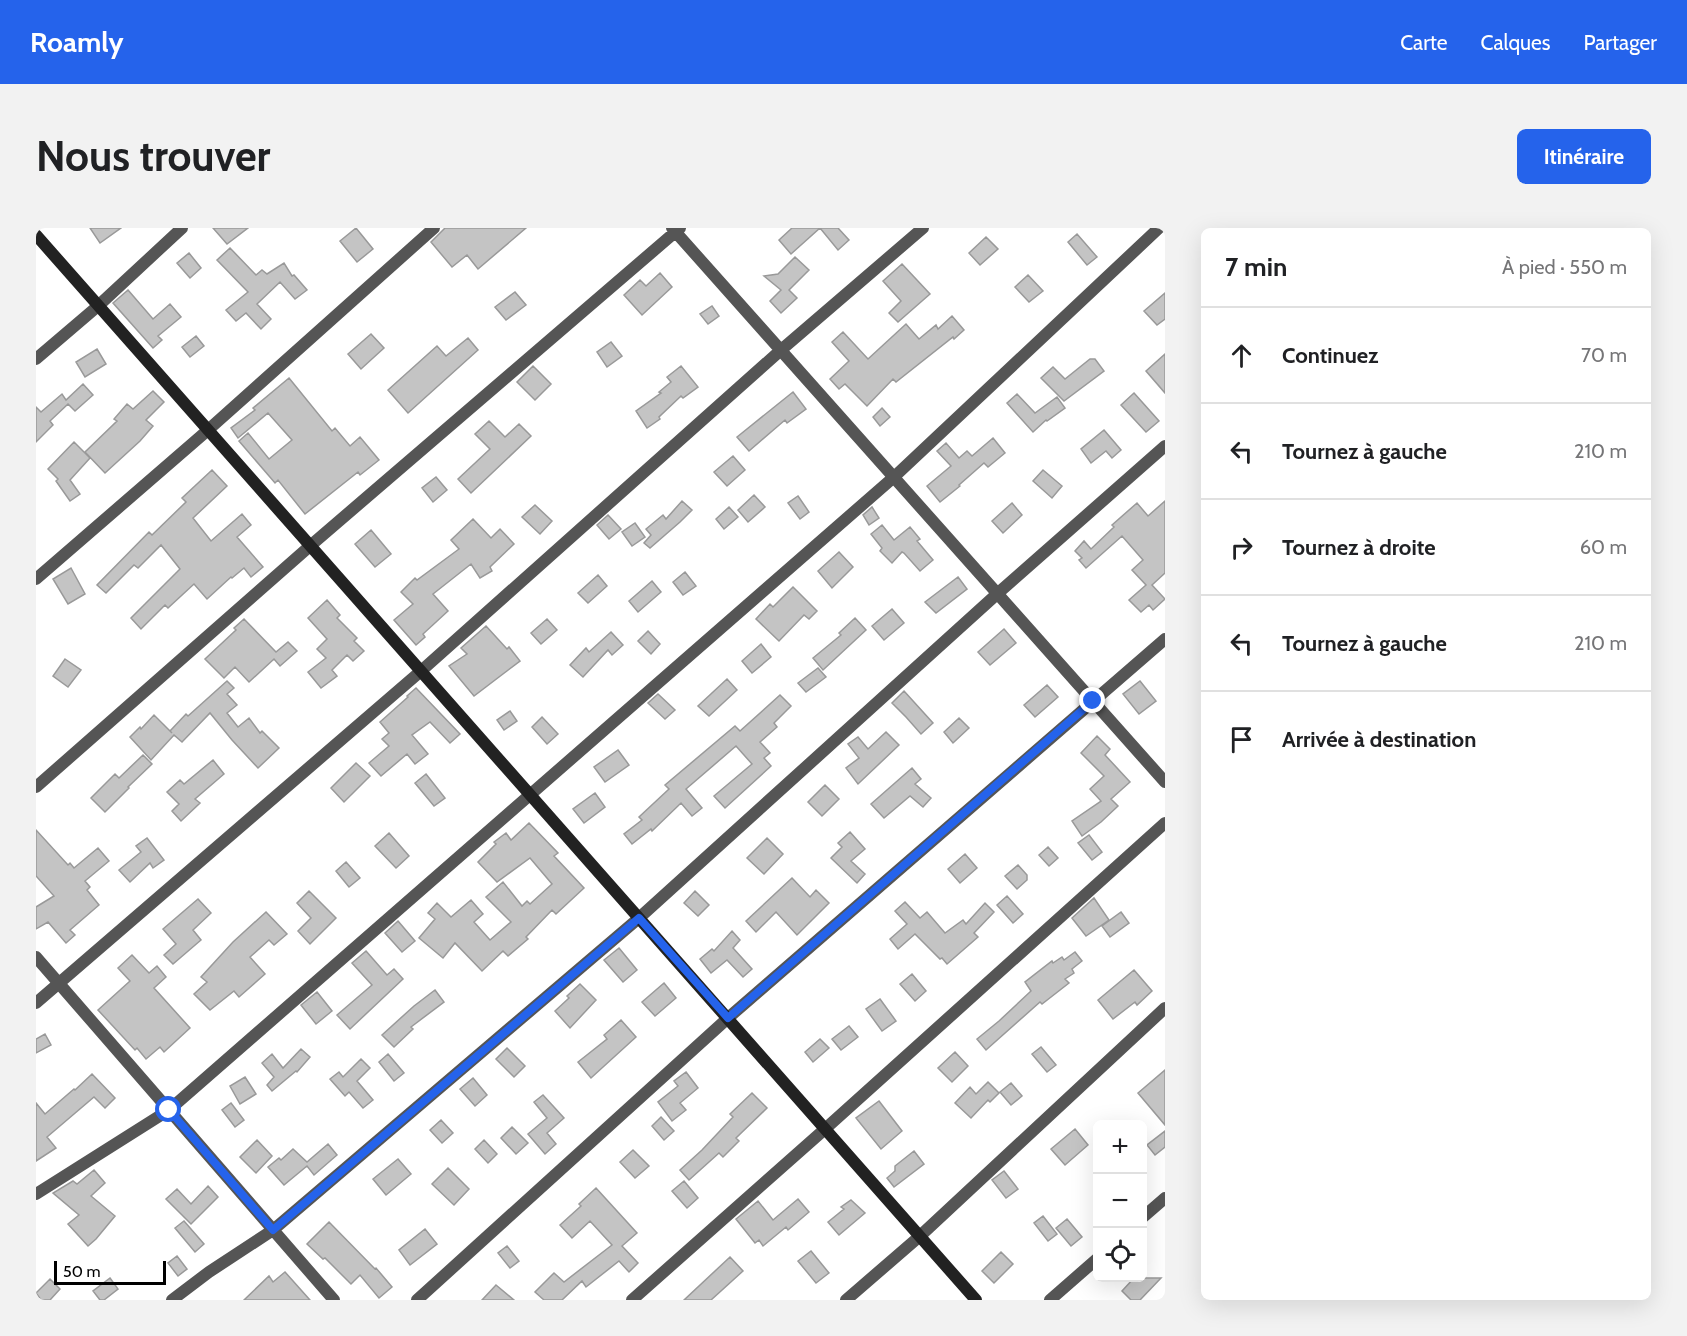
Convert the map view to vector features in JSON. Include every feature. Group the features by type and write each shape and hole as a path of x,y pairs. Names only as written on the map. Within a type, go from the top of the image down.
{"street":[{"path":"36,359 98,306 182,228"},
{"path":"36,579 208,430 434,228"},
{"path":"36,1003 421,671 781,350 923,228"},
{"path":"36,1194 169,1110 894,477 1159,228"},
{"path":"36,786 676,229 1165,782"},
{"path":"36,236 976,1300"},
{"path":"172,1300 209,1272 273,1230 639,918 997,594 1165,446"},
{"path":"417,1300 728,1018 1165,639"},
{"path":"632,1300 1165,823"},
{"path":"36,957 334,1300"},
{"path":"846,1300 920,1236 1165,1008"},
{"path":"1147,1214 1165,1198"},
{"path":"1050,1300 1093,1262"}],"building":[{"path":"90,228 121,228 100,243"},
{"path":"213,228 248,228 227,244"},
{"path":"356,228 373,249 357,262 340,241"},
{"path":"445,228 526,228 478,269 467,255 452,267 431,242"},
{"path":"792,228 820,228 791,254 779,240"},
{"path":"820,228 838,228 849,240 838,250"},
{"path":"1077,234 1097,257 1087,265 1068,242"},
{"path":"986,237 998,249 980,265 969,253"},
{"path":"230,248 256,275 262,270 267,274 284,263 292,276 294,275 307,290 295,299 280,282 257,304 271,319 261,329 246,313 236,321 226,310 248,292 217,260"},
{"path":"189,253 201,268 190,278 177,263"},
{"path":"795,257 809,270 789,290 797,298 781,313 770,301 781,290 764,276 778,274"},
{"path":"902,264 930,294 898,322 889,313 901,301 883,281"},
{"path":"660,273 672,287 642,315 624,295 640,280 646,286"},
{"path":"1028,275 1043,291 1029,302 1015,287"},
{"path":"128,290 153,319 170,304 181,317 158,336 162,340 153,348 113,303"},
{"path":"515,292 526,305 506,320 495,307"},
{"path":"1165,293 1165,319 1157,325 1144,311"},
{"path":"712,306 719,316 708,324 700,314"},
{"path":"952,316 964,330 896,382 893,379 867,406 845,384 839,389 830,379 849,361 832,342 843,332 868,359 906,324 919,339 936,325 938,329"},
{"path":"371,334 384,348 361,369 348,354"},
{"path":"196,336 204,346 190,357 182,347"},
{"path":"468,338 478,350 408,413 388,390 437,346 446,356"},
{"path":"611,342 622,356 607,367 597,352"},
{"path":"97,349 106,364 85,377 76,362"},
{"path":"1165,354 1165,393 1146,371"},
{"path":"1090,359 1095,359 1104,371 1064,401 1041,378 1053,367 1065,379"},
{"path":"533,366 551,384 535,400 517,382"},
{"path":"681,366 698,387 683,398 681,396 659,417 660,419 647,428 636,411 661,393 659,392 671,382 667,377"},
{"path":"289,378 332,431 335,428 350,446 360,437 379,460 360,475 358,472 305,514 278,480 275,483 239,441 248,433 269,459 292,440 268,413 238,438 231,428 255,410 253,408"},
{"path":"83,384 93,395 75,411 68,404 50,421 53,425 36,442 36,407 41,412 62,394 66,400"},
{"path":"153,391 164,402 146,420 153,426 105,473 85,452 117,421 114,419 127,404 133,409"},
{"path":"793,392 806,409 787,423 785,420 749,451 737,437"},
{"path":"1134,393 1159,421 1146,432 1121,405"},
{"path":"1017,394 1035,413 1057,397 1065,408 1033,432 1007,403"},
{"path":"882,408 890,417 880,426 873,417"},
{"path":"489,421 505,437 519,424 531,436 471,493 458,479 490,449 475,434"},
{"path":"1104,430 1121,450 1112,458 1106,451 1091,463 1081,449"},
{"path":"993,438 1005,453 988,467 984,463 940,502 927,486 951,466 937,451 946,443 959,458 967,451 972,456"},
{"path":"74,442 90,458 70,480 80,494 70,501 56,481 58,479 48,469"},
{"path":"733,456 745,470 727,486 714,472"},
{"path":"212,470 227,486 193,518 211,541 242,514 251,525 237,537 263,567 251,577 244,568 207,599 194,584 168,608 165,605 141,629 131,618 180,569 161,545 138,568 134,565 106,593 97,585 149,532 152,535 186,502 182,498"},
{"path":"1043,470 1062,486 1052,498 1033,481"},
{"path":"436,477 447,490 433,502 422,488"},
{"path":"754,495 765,507 748,522 738,510"},
{"path":"798,496 809,512 800,519 788,503"},
{"path":"682,501 692,510 650,548 644,543 651,535 646,529 663,515 666,519"},
{"path":"1165,501 1165,573 1152,585 1165,599 1153,610 1149,605 1141,612 1129,600 1146,585 1132,570 1143,560 1122,536 1086,568 1079,560 1082,558 1075,551 1084,541 1091,549 1114,527 1112,525 1137,503 1148,516"},
{"path":"1012,503 1022,515 1003,533 992,521"},
{"path":"535,505 552,521 540,534 522,517"},
{"path":"729,507 738,517 724,529 716,519"},
{"path":"872,507 879,518 869,525 863,515"},
{"path":"608,515 621,529 609,539 597,525"},
{"path":"473,519 491,538 500,529 514,544 490,567 492,571 480,578 471,564 433,594 448,611 423,634 425,637 416,645 394,620 413,604 401,592 415,578 417,580 459,549 451,540"},
{"path":"635,523 645,537 632,546 622,532"},
{"path":"882,525 894,540 910,527 920,539 917,541 933,560 920,571 902,552 892,563 880,551 882,548 871,534"},
{"path":"371,530 391,554 375,567 355,544"},
{"path":"839,552 853,567 832,588 818,571"},
{"path":"71,568 85,594 68,604 53,579"},
{"path":"685,572 696,586 683,595 673,582"},
{"path":"598,575 607,586 588,603 578,593"},
{"path":"958,577 967,589 936,613 925,602"},
{"path":"652,581 661,592 638,612 629,601"},
{"path":"793,587 817,611 809,619 804,615 779,641 756,619 770,604 773,607"},
{"path":"327,600 340,615 337,618 357,638 354,641 364,651 353,661 347,655 332,670 337,676 321,688 308,672 326,658 317,649 327,639 308,618"},
{"path":"892,609 904,623 884,640 872,626"},
{"path":"855,618 866,630 823,670 813,658 841,635 839,633"},
{"path":"244,619 276,652 288,642 297,651 280,666 274,659 249,682 235,667 224,678 205,659 236,630 234,628"},
{"path":"547,619 557,630 541,644 531,633"},
{"path":"486,626 507,649 509,647 520,661 474,696 449,666 467,654 461,648"},
{"path":"1004,629 1016,643 990,665 978,652"},
{"path":"648,631 660,644 651,654 638,641"},
{"path":"611,632 623,645 612,655 608,650 583,677 570,665 586,648 589,652"},
{"path":"761,644 771,657 752,673 742,661"},
{"path":"65,659 81,670 68,687 53,676"},
{"path":"818,668 826,677 806,692 798,683"},
{"path":"727,679 737,690 709,716 698,706"},
{"path":"227,681 234,688 227,694 237,705 227,713 238,727 249,718 260,733 262,731 279,748 258,768 210,713 182,742 174,735 151,760 130,737 154,715 170,731 186,714 188,716"},
{"path":"1140,681 1156,701 1139,714 1123,694"},
{"path":"1047,685 1058,697 1035,717 1024,705"},
{"path":"416,688 460,734 450,743 430,722 412,735 428,754 415,764 407,754 381,776 369,763 389,746 382,739 389,733 380,722"},
{"path":"904,691 933,723 921,734 892,703"},
{"path":"658,694 675,710 665,719 648,703"},
{"path":"780,695 791,706 774,723 777,727 760,742 770,753 764,758 771,766 725,808 714,796 752,764 736,746 686,789 702,808 692,816 681,803 652,831 651,829 632,844 624,834 642,820 639,817 669,789 665,785 735,726 740,731"},
{"path":"510,711 517,721 504,730 497,720"},
{"path":"542,717 558,734 547,744 532,727"},
{"path":"959,718 969,728 953,743 944,732"},
{"path":"886,732 899,745 858,784 846,768 859,758 848,744 858,737 868,749"},
{"path":"1097,736 1110,749 1105,755 1130,782 1111,799 1118,806 1082,836 1072,821 1101,801 1090,789 1104,776 1081,753"},
{"path":"618,750 629,765 605,782 594,767"},
{"path":"143,755 152,764 105,812 91,798 115,774 119,778"},
{"path":"213,760 224,774 195,799 200,803 181,821 172,811 179,804 167,792 180,780 184,784"},
{"path":"356,763 370,776 344,802 331,788"},
{"path":"912,768 921,779 915,784 931,798 923,807 910,796 884,818 871,804"},
{"path":"426,774 445,798 434,806 415,783"},
{"path":"825,785 839,799 822,816 808,802"},
{"path":"595,793 605,807 584,823 573,809"},
{"path":"529,823 558,853 554,856 584,888 556,914 552,910 526,937 528,939 508,956 503,951 482,971 455,943 443,958 419,938 435,919 428,913 437,903 451,917 471,900 483,914 474,922 490,940 511,922 486,897 503,882 522,906 527,901 530,904 552,884 530,858 497,882 478,862 496,844 494,842 506,833 511,840"},
{"path":"36,830 68,865 70,863 74,868 98,848 109,861 85,881 90,887 87,890 99,905 70,930 75,935 66,943 48,922 36,929 36,907 54,896 36,876"},
{"path":"850,832 865,849 851,861 865,874 857,883 831,858 842,847 838,843"},
{"path":"389,833 409,856 396,868 375,846"},
{"path":"1089,835 1102,852 1092,860 1078,843"},
{"path":"147,838 164,860 153,868 150,863 130,882 119,870 141,852 136,846"},
{"path":"767,838 783,854 764,874 747,858"},
{"path":"1048,847 1058,858 1049,866 1039,855"},
{"path":"965,854 977,868 960,883 948,869"},
{"path":"346,862 360,878 349,887 336,871"},
{"path":"1018,865 1027,875 1027,880 1017,889 1005,876"},
{"path":"792,878 810,897 816,890 829,903 797,935 776,912 756,932 746,921"},
{"path":"309,891 336,918 310,944 298,931 311,918 297,903"},
{"path":"695,891 709,905 698,916 684,903"},
{"path":"1007,896 1023,914 1013,923 997,905"},
{"path":"1094,898 1109,920 1086,936 1072,918"},
{"path":"198,899 211,913 193,930 201,940 173,964 164,955 176,944 163,929"},
{"path":"905,902 920,918 927,912 945,933 963,920 966,924 985,903 994,912 974,933 978,937 947,964 915,934 898,949 890,939 907,924 895,911"},
{"path":"266,912 287,934 274,945 269,940 250,957 265,974 239,997 234,991 210,1010 194,994 207,982 201,977 233,942"},
{"path":"1121,912 1129,923 1110,937 1102,926"},
{"path":"398,921 415,941 402,952 385,933"},
{"path":"732,931 740,940 733,948 752,969 743,977 727,960 711,973 700,959 712,949 714,951"},
{"path":"619,948 637,970 623,982 604,960"},
{"path":"366,951 387,975 394,969 403,979 350,1029 337,1015 372,985 352,963"},
{"path":"1075,952 1082,961 1072,969 1074,973 1065,979 1069,983 1042,1004 1040,1002 986,1050 977,1039 1031,991 1025,982 1052,961 1053,963 1062,957 1064,960"},
{"path":"132,955 149,973 157,966 166,977 154,988 190,1028 164,1052 160,1047 146,1059 98,1010 130,981 118,968"},
{"path":"1134,970 1152,991 1137,1005 1135,1002 1113,1019 1098,1000"},
{"path":"912,974 926,991 915,1001 900,984"},
{"path":"664,983 676,998 655,1016 642,1002"},
{"path":"580,984 596,1000 570,1028 555,1011"},
{"path":"435,990 444,1002 411,1027 413,1029 394,1047 382,1035"},
{"path":"317,992 332,1011 316,1024 301,1005"},
{"path":"880,999 896,1021 882,1031 866,1009"},
{"path":"621,1020 636,1037 591,1078 578,1062 607,1039 604,1035"},
{"path":"849,1026 858,1037 841,1050 832,1039"},
{"path":"45,1034 51,1045 36,1053 36,1039"},
{"path":"820,1039 829,1048 813,1062 805,1052"},
{"path":"1041,1047 1056,1065 1047,1072 1032,1054"},
{"path":"507,1048 525,1066 514,1077 496,1059"},
{"path":"301,1049 310,1057 297,1072 272,1091 267,1085 274,1077 262,1063 272,1054 283,1068"},
{"path":"955,1052 968,1066 952,1082 938,1068"},
{"path":"388,1054 404,1073 394,1081 379,1062"},
{"path":"361,1059 370,1068 357,1081 373,1100 363,1108 349,1092 345,1096 330,1079 339,1072 343,1077"},
{"path":"1165,1070 1165,1125 1138,1093"},
{"path":"686,1072 698,1088 680,1103 686,1110 672,1121 658,1102 678,1086 674,1081"},
{"path":"92,1074 115,1098 105,1108 94,1097 47,1137 56,1148 36,1161 36,1103 45,1114"},
{"path":"245,1077 256,1094 240,1104 230,1086"},
{"path":"473,1078 487,1095 475,1106 460,1089"},
{"path":"988,1082 999,1093 990,1102 988,1100 971,1118 955,1103 970,1087 976,1094"},
{"path":"1011,1083 1022,1096 1011,1105 1000,1092"},
{"path":"752,1093 767,1108 736,1138 739,1141 723,1157 719,1153 689,1180 680,1170 733,1117 730,1114"},
{"path":"543,1095 564,1118 547,1133 556,1144 545,1154 528,1134 547,1118 534,1102"},
{"path":"879,1101 902,1131 881,1149 856,1118"},
{"path":"231,1103 244,1120 235,1127 222,1110"},
{"path":"661,1117 674,1131 664,1140 652,1126"},
{"path":"441,1120 453,1133 442,1143 430,1130"},
{"path":"512,1127 528,1143 516,1154 501,1138"},
{"path":"1075,1129 1088,1145 1065,1165 1051,1149"},
{"path":"1165,1131 1165,1147 1155,1155 1147,1145"},
{"path":"257,1140 272,1156 256,1173 240,1157"},
{"path":"484,1140 497,1154 488,1163 475,1149"},
{"path":"328,1144 337,1155 314,1175 307,1166 284,1185 268,1167 279,1158 281,1160 293,1149 307,1162"},
{"path":"633,1150 649,1166 635,1178 620,1162"},
{"path":"914,1151 924,1164 894,1187 887,1178 895,1171 895,1166"},
{"path":"398,1159 411,1174 386,1195 373,1179"},
{"path":"448,1168 469,1189 454,1205 432,1184"},
{"path":"94,1170 105,1183 91,1196 115,1216 88,1246 68,1224 79,1215 53,1193 73,1181 77,1184"},
{"path":"1004,1171 1018,1189 1006,1198 992,1180"},
{"path":"684,1181 698,1198 687,1208 672,1191"},
{"path":"208,1186 218,1197 191,1224 166,1199 177,1189 191,1204"},
{"path":"596,1188 637,1233 622,1246 638,1263 629,1272 619,1261 586,1287 582,1281 562,1300 544,1300 535,1292 554,1273 564,1282 612,1245 590,1221 572,1238 560,1225 581,1206 579,1204"},
{"path":"798,1199 809,1212 788,1230 786,1227 763,1246 759,1240 755,1243 736,1219 758,1201 773,1220"},
{"path":"851,1200 865,1213 839,1235 828,1222 844,1209 841,1207"},
{"path":"1043,1216 1057,1234 1048,1241 1034,1223"},
{"path":"1067,1219 1082,1237 1071,1246 1056,1228"},
{"path":"184,1221 204,1244 195,1252 175,1228"},
{"path":"329,1222 392,1287 379,1298 360,1275 351,1284 307,1244"},
{"path":"425,1229 437,1244 410,1265 399,1250"},
{"path":"507,1246 519,1261 510,1268 498,1253"},
{"path":"811,1251 829,1273 816,1283 798,1261"},
{"path":"1001,1252 1013,1264 994,1283 982,1271"},
{"path":"177,1256 187,1269 178,1276 168,1263"},
{"path":"730,1257 743,1271 711,1300 684,1300"},
{"path":"285,1272 310,1300 244,1300 269,1276 273,1282"},
{"path":"110,1278 118,1289 104,1300 100,1300 93,1291"},
{"path":"1147,1278 1161,1278 1140,1300 1131,1300 1122,1291 1130,1282 1147,1282"},
{"path":"50,1279 60,1289 50,1300 41,1300 36,1293"},
{"path":"496,1285 514,1300 482,1300"}],"route":[{"path":"169,1110 273,1230 639,918 728,1018 1093,701"}]}
